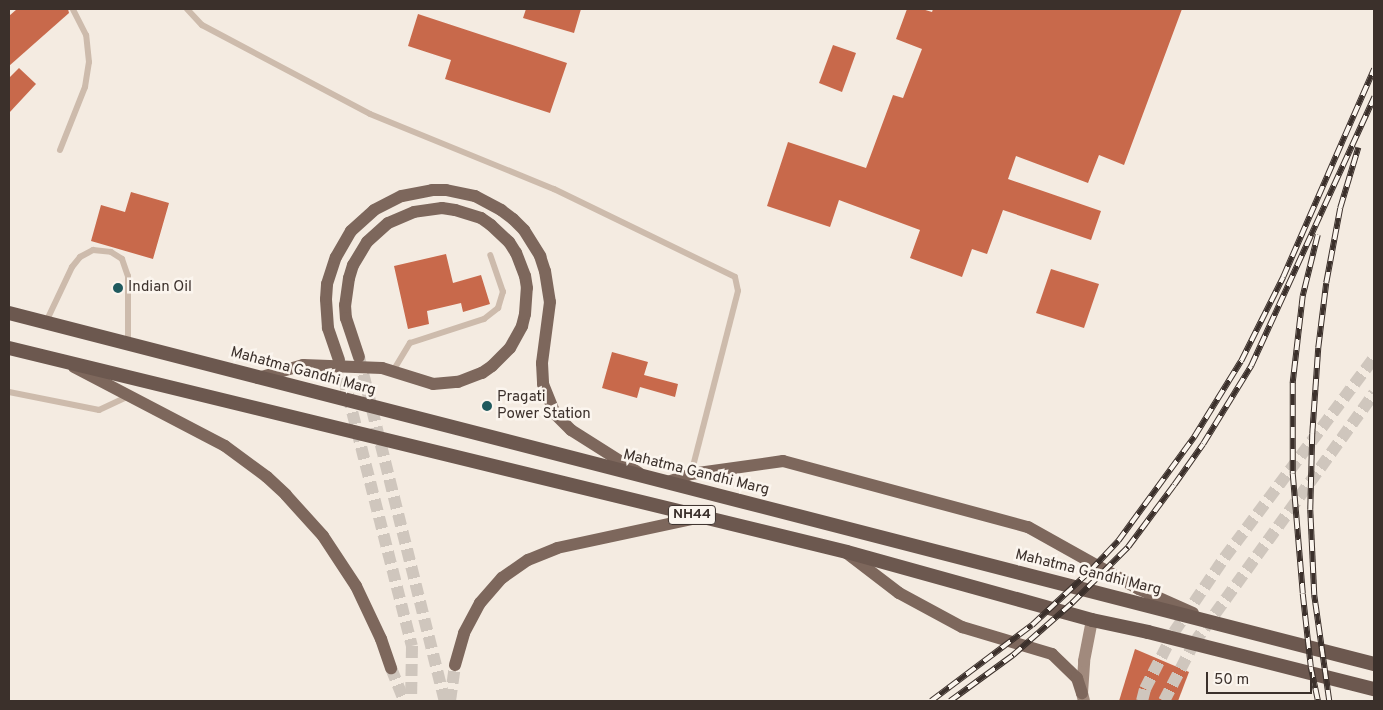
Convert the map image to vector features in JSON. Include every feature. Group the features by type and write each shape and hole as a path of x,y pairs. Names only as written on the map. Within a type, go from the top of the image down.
{"highway":[{"name":"Mahatma Gandhi Marg","path":"9,313 128,342 258,378 1372,663"},
{"name":"NH44","path":"9,348 847,552 1092,620 1148,632 1374,689"}],"main road":[{"path":"339,360 328,328 327,284 336,257 352,231 374,210 402,196 432,190 454,191 475,196 495,206 513,219 524,230 540,256 545,271 550,302 542,379 545,394 555,414 570,430 644,476"},
{"path":"258,378 303,365 382,368 433,384 458,382 492,366 502,358 517,337 522,326 527,301 523,270 509,242 481,218 469,213 442,208 414,212 388,224 367,242 353,265 346,291 346,318 359,357"},
{"path":"63,361 225,446 267,477 304,513 323,536 356,586 381,639 391,668"},
{"path":"668,482 690,474 783,461 1028,528 1139,590 1223,626"},
{"path":"455,665 464,633 480,603 502,578 528,560 557,548 702,517"},
{"path":"847,552 899,593 962,627 1052,654 1077,678 1083,697"},
{"path":"1083,697 1084,661 1092,620"}],"lane":[{"path":"60,150 85,87 89,62 86,35 73,9"},
{"path":"187,9 202,25 370,114 554,190 735,277 738,291 690,474"},
{"path":"46,322 72,267 80,257 93,250 111,252 122,259 128,276 128,342"},
{"path":"393,371 410,343 484,319 498,308 503,292 490,255"},
{"path":"9,392 99,410 130,396"}],"building":[{"path":"17,9 68,9 69,13 9,66 9,16"},
{"path":"526,9 581,9 574,33 523,18"},
{"path":"907,9 922,9 932,12 933,9 1182,9 1124,165 1099,155 1088,183 1016,156 1008,179 1101,211 1091,240 1003,210 987,254 972,249 962,277 910,258 920,230 839,200 830,227 767,206 788,142 866,168 893,95 903,98 922,49 896,39"},
{"path":"418,14 567,63 550,113 445,79 451,60 408,46"},
{"path":"833,45 856,53 842,92 819,83"},
{"path":"19,68 36,84 9,113 9,78"},
{"path":"131,192 169,203 153,259 91,241 101,205 125,212"},
{"path":"446,254 453,283 481,275 490,304 463,312 461,303 427,311 429,324 408,329 394,266"},
{"path":"1051,269 1099,284 1084,328 1036,313"},
{"path":"612,352 648,362 644,375 678,384 675,397 640,387 637,398 602,388"},
{"path":"1135,649 1189,672 1178,701 1119,701"}],"tunnel":[{"path":"359,357 445,701"},
{"path":"1142,701 1145,689 1174,632 1225,557 1374,358"},
{"path":"339,360 412,646 411,701"},
{"path":"1164,701 1194,643 1374,393"},
{"path":"450,701 455,665"},
{"path":"391,668 404,701"}],"railway":[{"path":"931,701 1032,625 1090,571 1118,541 1194,437 1241,361 1283,277 1374,69"},
{"path":"950,701 1013,655 1072,603 1128,547 1203,444 1251,366 1374,97"},
{"path":"1329,701 1314,595 1310,510 1312,434 1318,348 1326,283 1340,208 1358,148"},
{"path":"1318,235 1303,296 1293,383 1293,474 1311,667 1318,701"}],"place":[{"name":"Indian Oil","path":"118,288"},
{"name":"Pragati Power Station","path":"487,406"}]}
